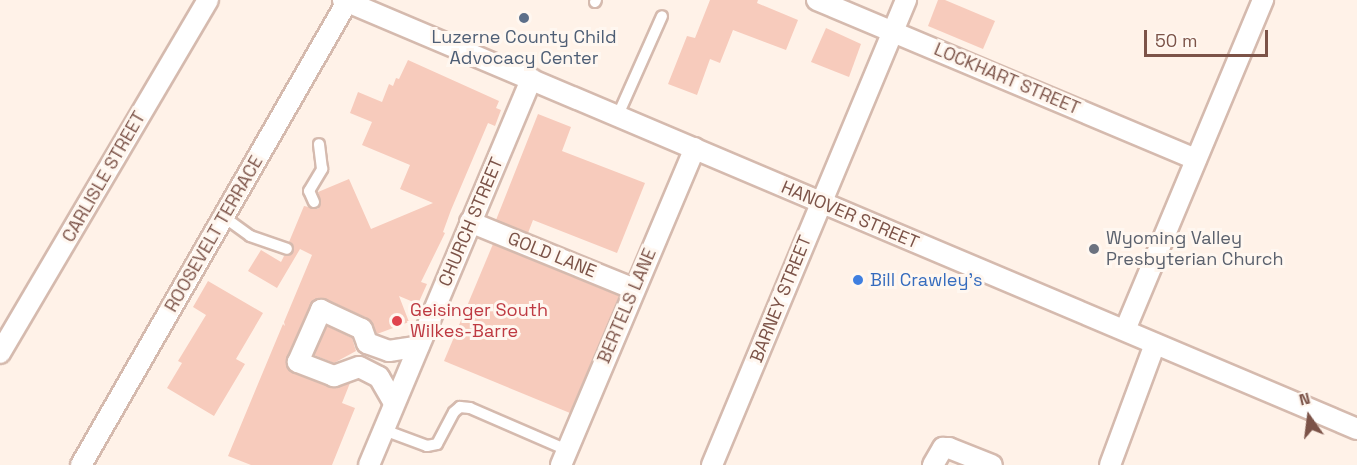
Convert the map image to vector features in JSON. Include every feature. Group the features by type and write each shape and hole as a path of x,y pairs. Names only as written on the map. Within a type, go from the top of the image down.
{"street":[{"name":"CARLISLE STREET","path":"0,353 208,0"},
{"name":"LOCKHART STREET","path":"817,0 1196,159"},
{"name":"BARNEY STREET","path":"712,465 906,0"},
{"path":"1125,330 1263,0"},
{"name":"HANOVER STREET","path":"345,1 1357,429"},
{"name":"ROOSEVELT TERRACE","path":"81,465 224,218 345,1"},
{"name":"CHURCH STREET","path":"369,465 531,79"},
{"name":"BERTELS LANE","path":"564,458 695,148"},
{"name":"GOLD LANE","path":"470,222 634,289"},
{"path":"394,403 379,377 359,367 334,376 298,362 321,310 362,329 367,343 389,351 418,346"},
{"path":"1110,465 1155,344"},
{"path":"933,465 942,448 950,448 992,465"}],"lane":[{"path":"618,115 662,16"},
{"path":"314,202 309,191 322,169 319,144"},
{"path":"224,218 250,236 287,249"},
{"path":"384,430 427,446 437,444 454,412 460,407 470,408 564,458"}],"building":[{"path":"710,0 758,0 757,3 798,20 786,50 733,30 720,63 710,59 697,95 668,84 687,36 695,38"},
{"path":"938,0 945,0 995,21 983,49 928,26"},
{"path":"826,28 861,44 849,77 811,62"},
{"path":"408,60 499,101 496,108 501,110 495,126 488,123 451,210 443,232 445,233 421,282 427,284 418,304 399,296 409,322 377,334 367,318 326,299 319,298 310,305 286,364 294,373 330,387 350,383 342,403 355,408 332,465 251,465 228,456 283,324 285,326 284,322 312,255 300,249 277,288 248,271 261,250 281,262 284,256 291,255 294,248 289,242 304,206 318,209 321,202 318,192 349,179 371,229 433,203 400,189 410,165 362,145 372,122 350,113 358,92 382,102 389,84 393,86 396,78 399,79"},
{"path":"538,114 571,127 562,151 645,183 617,253 533,220 528,233 496,220"},
{"path":"493,244 619,296 570,413 444,361"},
{"path":"208,281 263,313 236,359 245,364 214,416 167,388 182,363 178,361 206,315 193,307"},
{"path":"327,326 352,338 356,351 334,363 314,355"}],"place":[{"name":"Luzerne County Child Advocacy Center","path":"524,18"},
{"name":"Wyoming Valley Presbyterian Church","path":"1094,249"},
{"name":"Bill Crawley's","path":"858,280"},
{"name":"Geisinger South Wilkes-Barre","path":"397,321"}]}
